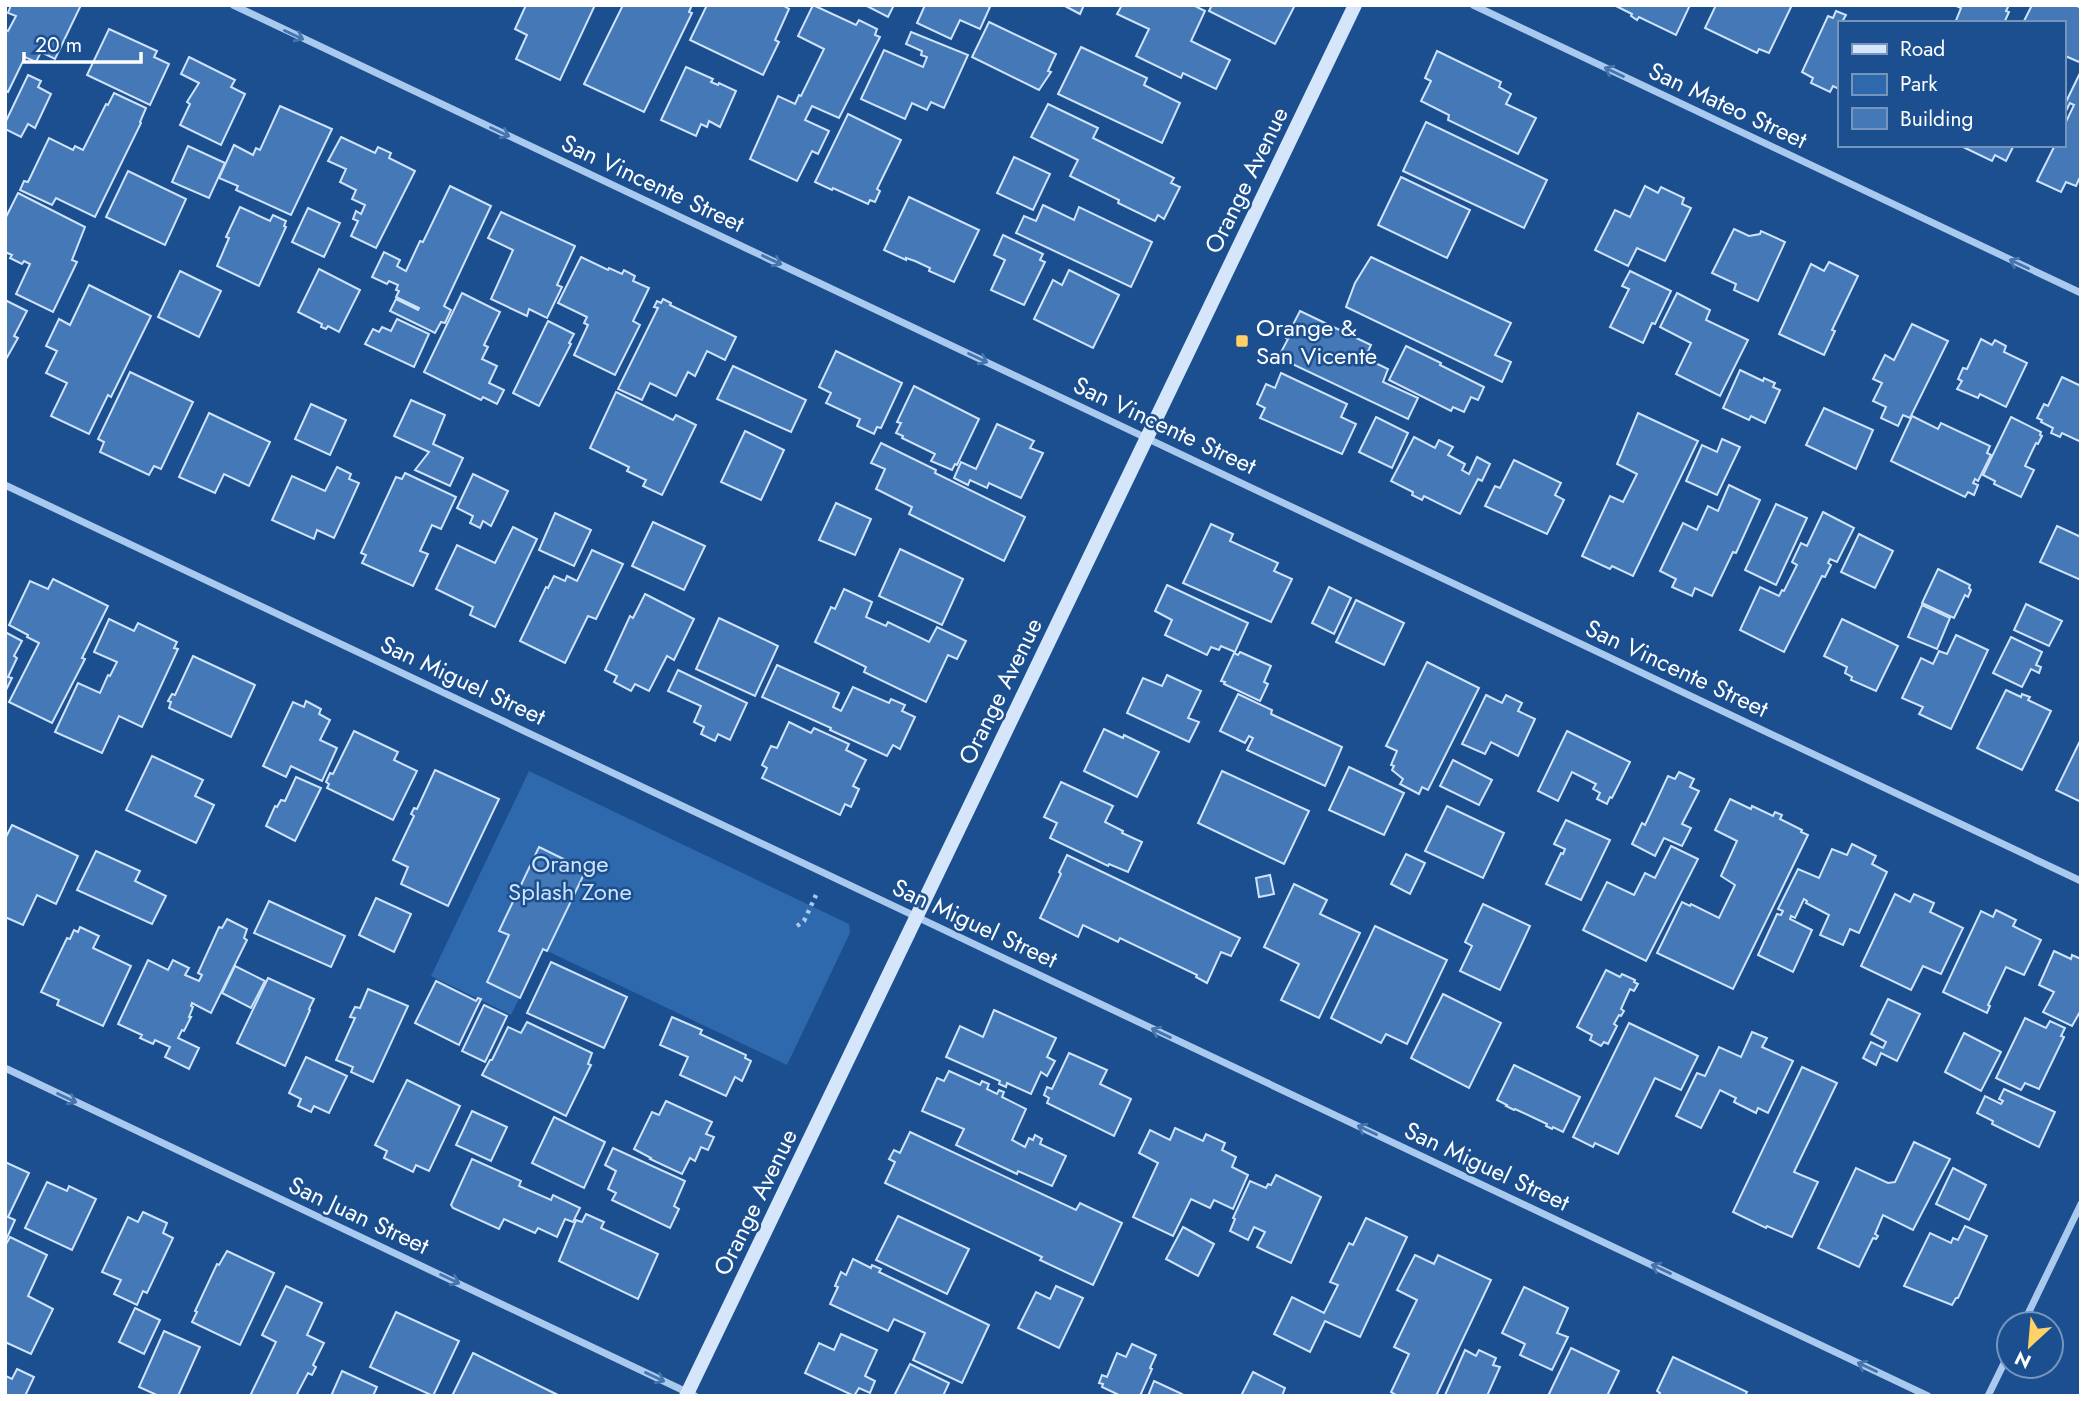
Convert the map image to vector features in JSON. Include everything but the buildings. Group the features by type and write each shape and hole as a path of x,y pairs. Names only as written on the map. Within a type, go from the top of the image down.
{"street":[{"name":"San Vincente Street","path":"233,5 2081,880"},
{"name":"Orange Avenue","path":"690,1395 1355,5"},
{"name":"San Mateo Street","path":"1473,5 2081,293"},
{"name":"San Miguel Street","path":"5,485 1928,1396"},
{"name":"San Juan Street","path":"5,1069 690,1395"},
{"path":"2030,1310 2081,1204"},
{"path":"1989,1396 1996,1380"}],"path":[{"path":"797,926 804,921 826,874"}],"green space":[{"name":"Orange Splash Zone","path":"529,771 849,924 850,933 787,1065 543,949 511,1015 431,976"}],"place":[{"name":"Orange & San Vicente","path":"1242,341"}]}
